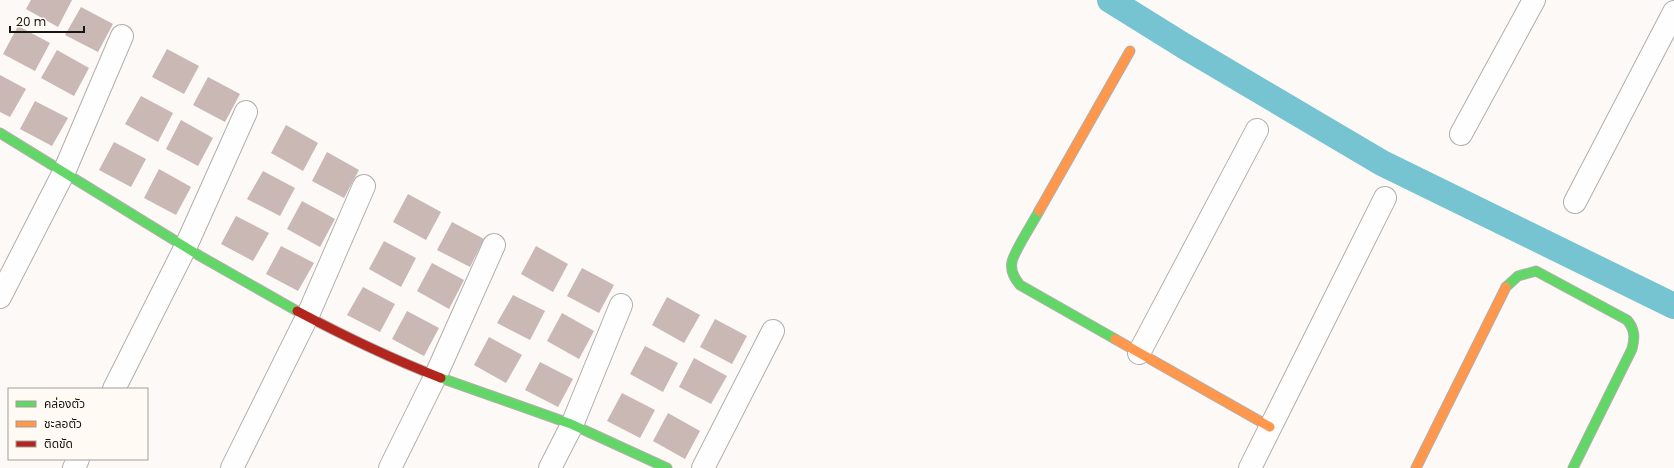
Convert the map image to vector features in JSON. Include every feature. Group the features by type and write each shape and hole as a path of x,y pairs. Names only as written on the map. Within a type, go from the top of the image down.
{"street":[{"path":"1461,134 1534,0"},
{"path":"1575,202 1674,12"},
{"path":"0,298 64,172 122,36"},
{"path":"1130,51 1012,259 1011,269 1014,278 1020,285 1270,427"},
{"path":"115,388 186,246 246,112"},
{"path":"1139,353 1257,130"},
{"path":"0,133 186,246 308,316 394,358 474,391 572,425 667,468"},
{"path":"232,468 308,316 364,186"},
{"path":"1250,468 1385,198"},
{"path":"390,468 436,375 494,245"},
{"path":"1416,468 1505,288 1515,278 1525,272 1536,271 1627,320 1631,324 1635,339 1632,349 1572,468"},
{"path":"550,468 572,425 621,305"},
{"path":"703,468 773,331"}],"building":[{"path":"31,0 72,0 58,27 26,9"},
{"path":"81,7 113,24 98,52 65,35"},
{"path":"18,26 50,43 35,71 3,54"},
{"path":"167,49 199,66 184,94 152,77"},
{"path":"57,50 89,68 74,96 41,78"},
{"path":"0,75 26,89 10,117 0,112"},
{"path":"208,77 240,94 225,122 193,105"},
{"path":"141,96 173,113 158,142 125,124"},
{"path":"35,101 68,118 52,146 20,129"},
{"path":"181,120 213,138 198,166 166,149"},
{"path":"286,125 318,143 303,171 271,153"},
{"path":"114,142 146,159 131,187 99,170"},
{"path":"327,152 359,170 344,198 312,181"},
{"path":"159,169 191,187 176,215 144,198"},
{"path":"263,171 295,188 280,216 247,199"},
{"path":"408,194 441,212 426,240 393,222"},
{"path":"302,201 335,219 320,247 287,229"},
{"path":"236,216 269,233 253,261 221,244"},
{"path":"452,222 484,239 470,267 437,250"},
{"path":"384,241 416,258 401,287 369,269"},
{"path":"281,246 314,263 298,291 266,274"},
{"path":"536,246 568,264 553,292 521,274"},
{"path":"432,263 464,280 449,309 417,291"},
{"path":"582,268 614,285 599,313 567,296"},
{"path":"363,287 395,304 380,332 347,315"},
{"path":"513,295 545,311 530,340 497,323"},
{"path":"667,297 700,315 684,343 652,325"},
{"path":"407,311 439,328 424,356 392,339"},
{"path":"562,313 594,331 579,359 547,341"},
{"path":"715,319 747,336 732,364 700,347"},
{"path":"489,337 522,355 506,383 474,365"},
{"path":"645,346 678,363 663,392 630,374"},
{"path":"694,358 727,376 711,404 679,387"},
{"path":"540,362 573,379 558,407 525,390"},
{"path":"622,393 655,410 640,438 607,421"},
{"path":"668,413 700,431 685,459 653,441"}],"waterway":[{"path":"1110,0 1184,46 1382,163 1674,306"}],"traffic: fast":[{"path":"0,133 200,256 297,311"},
{"path":"1039,211 1013,258 1012,271 1014,277 1020,285 1115,339"},
{"path":"1506,287 1518,276 1536,271 1627,320 1633,330 1634,341 1632,349 1573,468"},
{"path":"441,378 571,424 667,468"}],"traffic: slow":[{"path":"1039,211 1130,51"},
{"path":"1416,468 1506,287"},
{"path":"1115,339 1270,427"}],"traffic: jam":[{"path":"297,311 368,347 441,378"}]}
